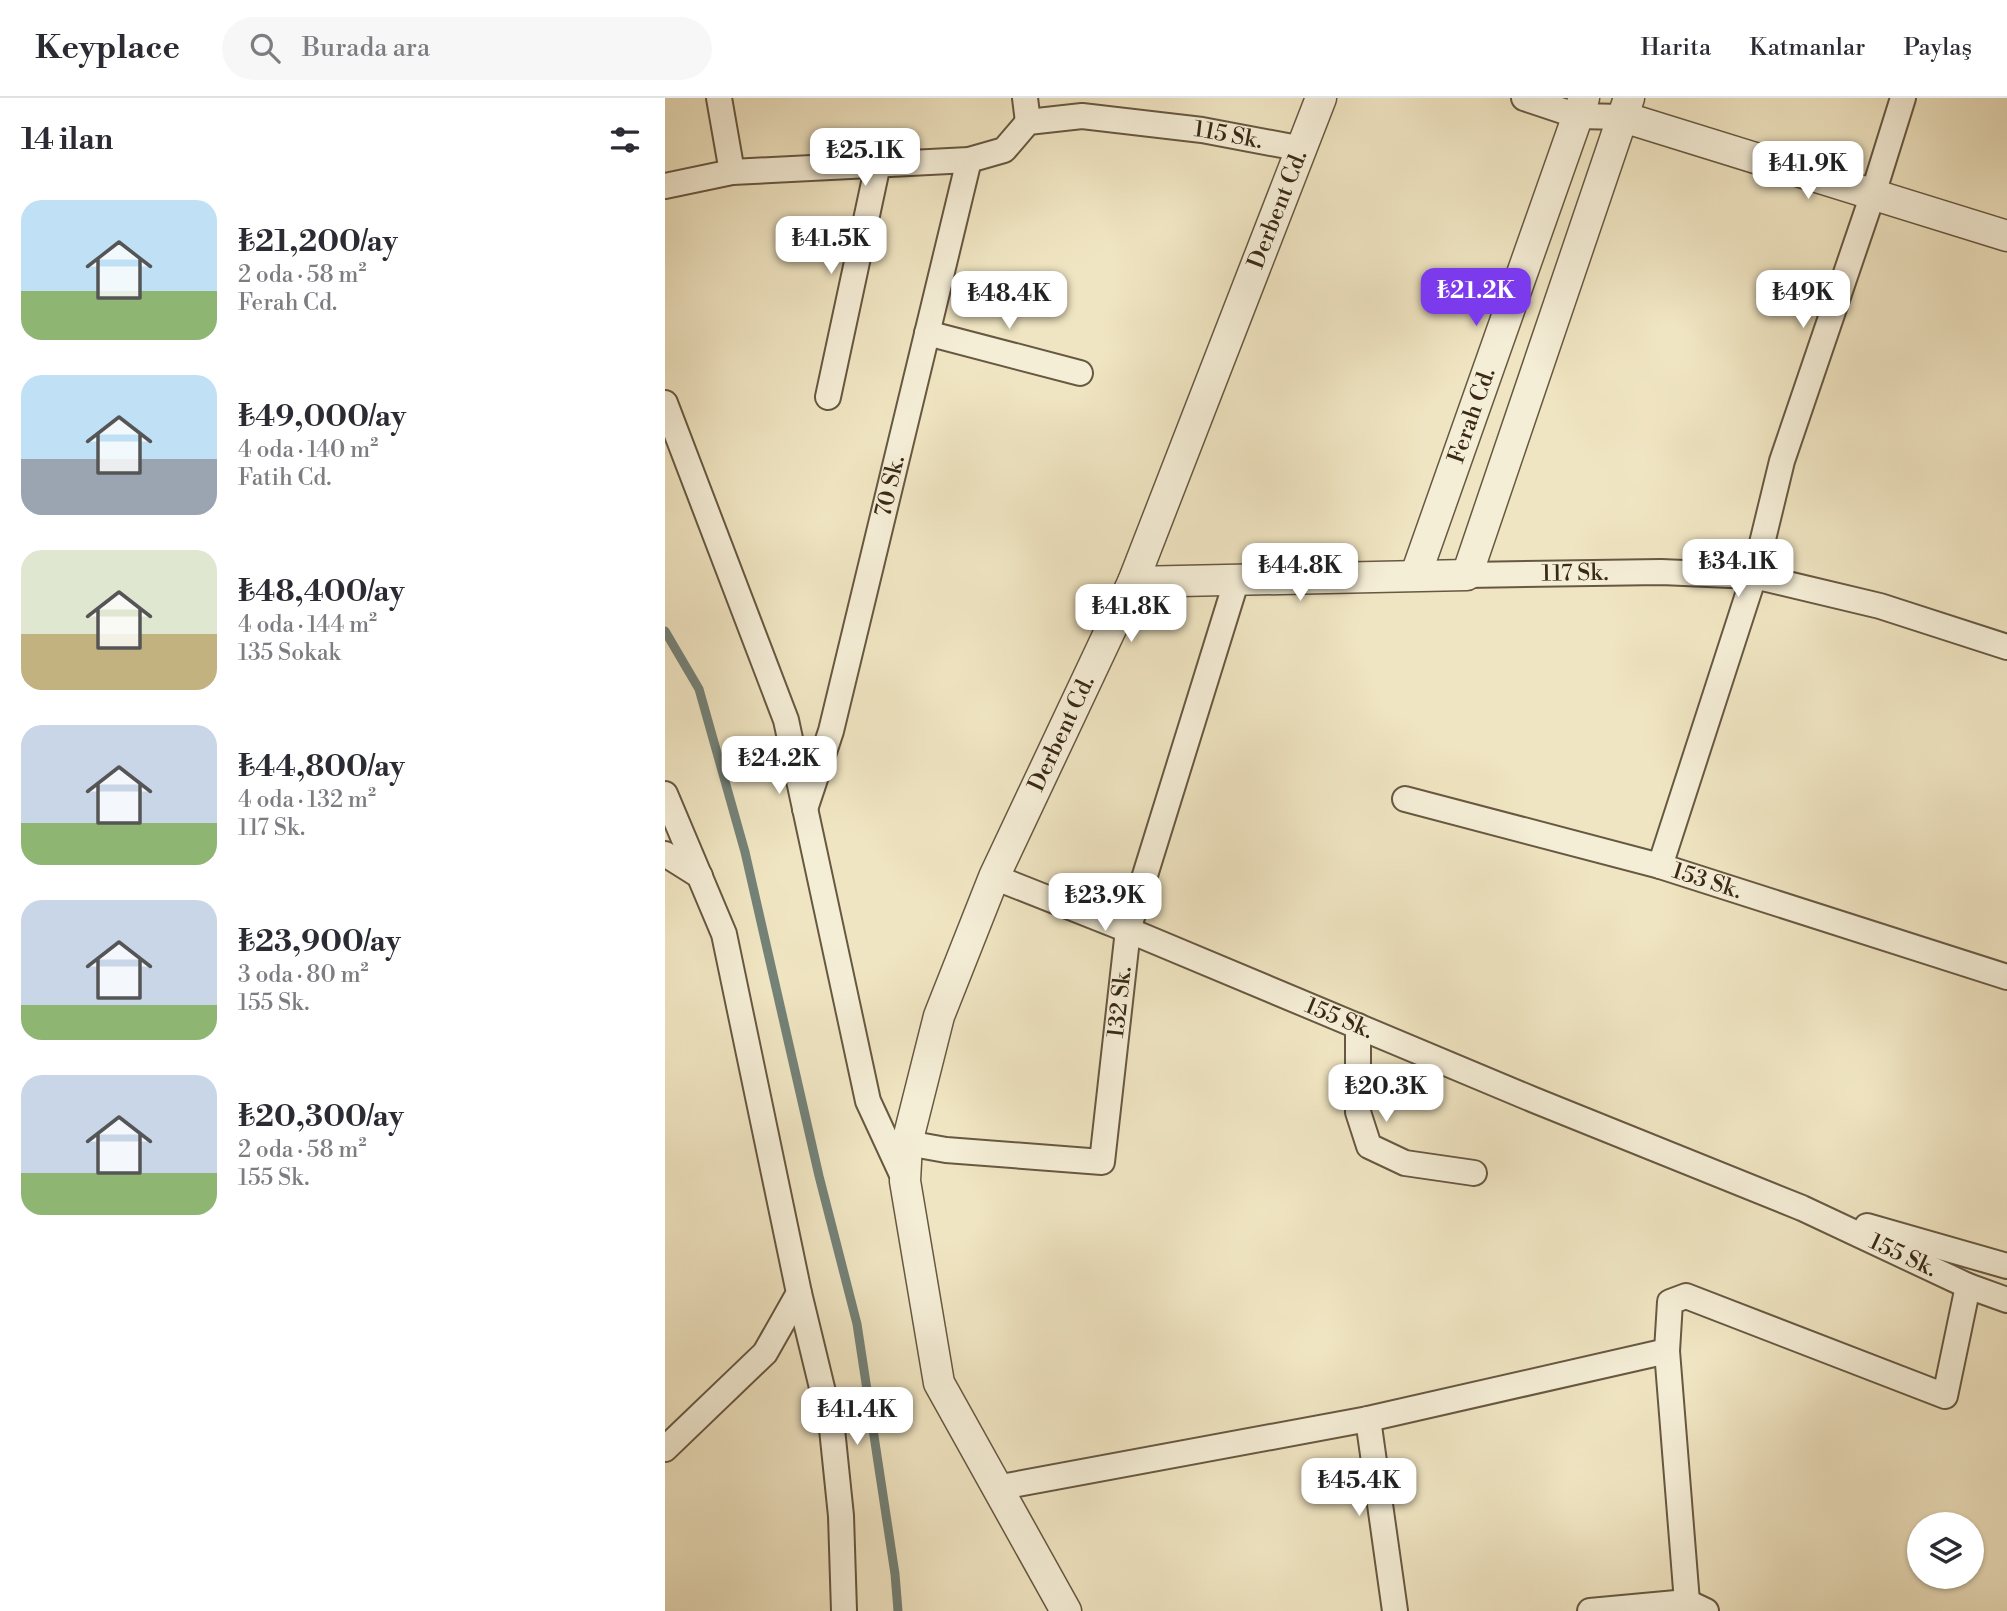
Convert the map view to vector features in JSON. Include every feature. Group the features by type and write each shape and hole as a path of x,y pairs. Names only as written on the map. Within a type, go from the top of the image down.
{"street":[{"path":"719,98 732,172"},
{"name":"Derbent Cd.","path":"1066,1611 939,1383 905,1181 907,1143 939,1016 994,877 1133,582 1321,98"},
{"path":"1524,98 1581,107 1626,108 1873,194 2007,236"},
{"path":"1660,866 1754,576 1782,461 1903,98"},
{"name":"Ferah Cd.","path":"1416,575 1581,107"},
{"name":"Ferah Cd.","path":"1467,575 1626,108"},
{"name":"115 Sk.","path":"665,186 732,172 969,160 1004,150 1026,110 1202,130 1303,149"},
{"name":"70 Sk.","path":"805,810 831,731 969,160"},
{"path":"828,397 878,164"},
{"path":"927,333 1080,373"},
{"path":"665,403 786,720 868,1101 905,1181"},
{"name":"117 Sk.","path":"1133,582 1661,572 1754,576 1880,606 2006,643"},
{"name":"132 Sk.","path":"907,1143 946,1150 1102,1162 1128,930 1237,579"},
{"path":"665,794 724,934 799,1293 832,1429 841,1516 844,1611"},
{"name":"153 Sk.","path":"1405,799 1660,866 2007,977"},
{"path":"665,854 700,876"},
{"name":"155 Sk.","path":"994,877 1802,1208 1968,1286 2007,1300"},
{"path":"1358,1026 1358,1112 1369,1146 1405,1163 1474,1173"},
{"name":"155 Sk.","path":"1802,1208 2007,1266"},
{"path":"1590,1611 1696,1607 1667,1351 1670,1302 1686,1296 1945,1396 1968,1286"},
{"path":"665,1449 765,1353 799,1293"},
{"path":"996,1488 1368,1419 1667,1351"},
{"path":"1368,1419 1395,1611"}],"waterway":[{"path":"665,631 699,689 745,852 819,1176 857,1324 895,1574 898,1611"}]}
